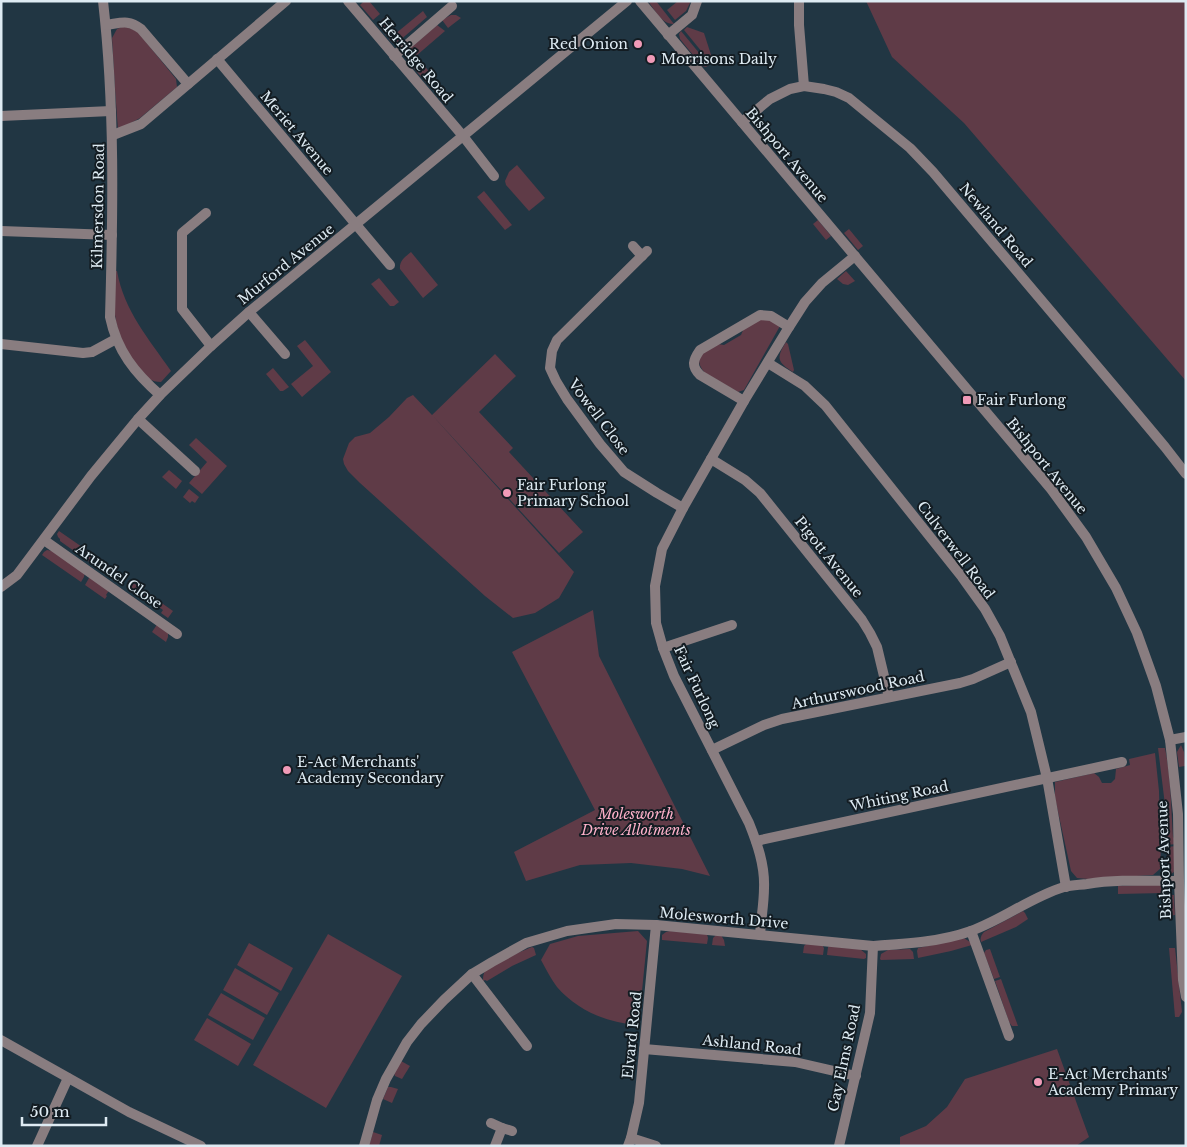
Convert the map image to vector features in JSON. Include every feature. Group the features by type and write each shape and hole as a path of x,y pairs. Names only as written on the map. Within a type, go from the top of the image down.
{"street":[{"name":"Kilmersdon Road","path":"103,1 112,136 110,317 116,339 130,364 160,395"},
{"path":"112,136 141,124 286,1"},
{"name":"Herridge Road","path":"348,1 463,136 494,176"},
{"name":"Murford Avenue","path":"1,587 17,575 60,516 138,418 211,346 249,312 627,1"},
{"name":"Bishport Avenue","path":"640,1 1050,489 1086,537 1116,588 1137,633 1156,686 1170,740 1178,814 1183,980 1186,997"},
{"path":"668,35 692,15 697,1"},
{"path":"799,1 804,86"},
{"path":"394,56 452,6"},
{"path":"106,25 134,23 142,29 188,84"},
{"name":"Meriet Avenue","path":"217,59 390,265"},
{"name":"Newland Road","path":"742,122 770,99 790,89 804,86 824,89 849,98 910,148 933,172 1186,474"},
{"path":"1,116 111,111"},
{"path":"206,213 182,233 182,309 211,346"},
{"path":"1,230 112,235"},
{"name":"Vowell Close","path":"633,246 645,253 556,340 552,351 550,368 567,398 600,444 624,472 683,508"},
{"name":"Fair Furlong","path":"760,935 764,887 763,866 756,841 749,823 674,676 656,623 655,586 662,550 683,508 744,401 805,302 822,283 855,256"},
{"path":"249,312 285,354"},
{"path":"744,401 700,375 695,369 696,355 700,350 760,315 771,316 789,327"},
{"path":"1,344 83,353 92,352 116,339"},
{"name":"Culverwell Road","path":"768,363 805,386 825,405 962,576 985,609 1000,636 1031,712 1048,778 1066,886"},
{"path":"138,418 195,471"},
{"name":"Pigott Avenue","path":"711,459 744,480 760,493 862,620 877,647 889,696"},
{"name":"Arundel Close","path":"44,540 177,634"},
{"path":"663,648 732,625"},
{"name":"Arthurswood Road","path":"712,750 764,725 782,719 960,683 1011,662"},
{"path":"1170,740 1186,738"},
{"name":"Whiting Road","path":"756,841 1122,762"},
{"name":"Molesworth Drive","path":"364,1146 386,1079 407,1042 421,1024 472,974 526,944 568,931 616,924 656,925 873,946 941,940 971,931 1037,898 1066,886 1105,881 1179,881"},
{"name":"Elvard Road","path":"630,1142 639,1103 656,925"},
{"path":"971,931 1009,1036"},
{"name":"Gay Elms Road","path":"839,1146 870,1014 873,946"},
{"path":"472,974 527,1046"},
{"path":"1,1040 128,1112 197,1145"},
{"name":"Ashland Road","path":"644,1049 795,1062 856,1076"},
{"path":"37,1146 68,1078"},
{"path":"491,1123 507,1130 495,1146"},
{"path":"630,1142 656,1146"}],"green space":[{"path":"364,1 369,1 380,14 373,20 360,5"},
{"path":"648,1 656,1 674,24 670,24 662,19"},
{"path":"678,1 691,1 686,11 675,20 667,10"},
{"path":"866,1 1186,1 1186,381 964,123 892,57"},
{"path":"423,11 427,17 398,42 393,43 389,39"},
{"path":"451,15 461,18 448,28 442,20"},
{"path":"384,18 394,31 388,37 377,24"},
{"path":"437,25 445,31 409,62 405,56 407,51"},
{"path":"124,26 137,31 176,79 177,87 140,118 118,130 112,38 117,29"},
{"path":"687,27 704,33 713,61 711,63 684,30"},
{"path":"681,31 709,65 706,67 702,66 680,39 679,34"},
{"path":"418,58 437,81 430,87 410,64"},
{"path":"517,165 545,198 529,211 506,185 505,181 509,172"},
{"path":"484,191 512,225 505,230 477,197"},
{"path":"818,220 831,236 826,240 813,224"},
{"path":"849,229 863,246 858,250 844,233"},
{"path":"411,252 438,285 423,298 400,269 401,261"},
{"path":"115,271 117,271 120,285 131,312 171,371 161,382 147,378 132,359 121,338 114,310"},
{"path":"846,271 855,281 848,285 843,284 837,279"},
{"path":"379,278 399,302 394,306 390,306 371,284"},
{"path":"760,318 770,319 780,326 744,390 738,392 705,373 699,363 704,352 718,344 724,345 741,335 744,328"},
{"path":"305,340 331,372 302,397 291,384 313,366 297,346"},
{"path":"786,342 788,344 793,372 780,359"},
{"path":"495,354 516,376 479,412 513,448 509,452 583,532 559,553 432,415"},
{"path":"273,368 289,387 283,391 280,391 266,374"},
{"path":"413,395 574,572 559,598 535,613 513,618 485,596 360,483 344,464 343,459 349,443 355,437 370,433 407,398"},
{"path":"196,438 227,466 202,494 189,483 207,462 189,445"},
{"path":"169,470 182,481 176,489 162,477"},
{"path":"189,489 199,497 195,503 192,501 190,503 183,497"},
{"path":"59,531 124,576 116,581 60,541 57,534"},
{"path":"47,550 52,551 85,571 81,582 42,555"},
{"path":"93,577 110,589 105,599 85,585 89,578"},
{"path":"129,580 152,596 148,599 127,584"},
{"path":"156,599 173,611 168,618 161,613 163,610 155,604"},
{"name":"Molesworth Drive Allotments","path":"593,610 599,656 710,876 682,869 631,863 580,865 526,881 514,852 595,810 512,652"},
{"path":"158,623 168,633 166,642 152,632"},
{"path":"1181,745 1184,752 1185,766 1179,767 1177,752"},
{"path":"1158,748 1165,748 1170,781 1173,837 1176,840 1176,844 1167,845 1165,805"},
{"path":"1155,753 1159,791 1161,868 1153,875 1077,878 1071,871 1055,798 1055,782 1094,773 1102,783 1111,783 1115,779 1116,769 1130,765 1129,759"},
{"path":"1176,846 1176,868 1171,874 1167,875 1167,847"},
{"path":"1164,884 1164,893 1118,894 1118,886"},
{"path":"1174,895 1175,915 1169,916 1168,897"},
{"path":"1023,911 1028,919 1016,927 981,942 984,932"},
{"path":"638,931 647,941 639,1021 636,1025 603,1018 574,1003 557,987 541,960 550,944 578,936"},
{"path":"670,931 707,934 707,944 662,940 662,935"},
{"path":"328,934 402,976 326,1108 253,1065"},
{"path":"716,935 721,935 725,946 712,945 713,938"},
{"path":"964,938 972,945 918,958 918,948"},
{"path":"249,943 293,968 281,991 237,965"},
{"path":"806,944 822,945 824,948 823,955 803,953"},
{"path":"829,946 860,949 866,954 866,958 827,955"},
{"path":"532,947 536,955 512,966 487,981 483,981 484,973 492,966"},
{"path":"1169,948 1175,948 1182,1012 1179,1017 1175,1017"},
{"path":"910,949 913,952 914,959 880,959 881,954 888,950"},
{"path":"990,949 1000,977 994,979 984,953"},
{"path":"235,968 279,993 267,1015 223,990"},
{"path":"1001,979 1018,1026 1012,1026 1009,1022 995,981"},
{"path":"221,993 265,1018 253,1040 208,1015"},
{"path":"207,1018 251,1044 238,1066 194,1040"},
{"path":"1057,1049 1089,1137 1076,1146 900,1146 900,1137 926,1126 947,1107 965,1079"},
{"path":"401,1061 410,1066 402,1079 395,1076 394,1073"},
{"path":"388,1087 398,1089 392,1103 383,1099"},
{"path":"373,1132 382,1135 379,1146 369,1146"}],"place":[{"name":"Red Onion","path":"638,44"},
{"name":"Morrisons Daily","path":"651,59"},
{"name":"Fair Furlong","path":"967,400"},
{"name":"Fair Furlong Primary School","path":"507,493"},
{"name":"E-Act Merchants' Academy Secondary","path":"287,770"},
{"name":"E-Act Merchants' Academy Primary","path":"1038,1082"}]}
